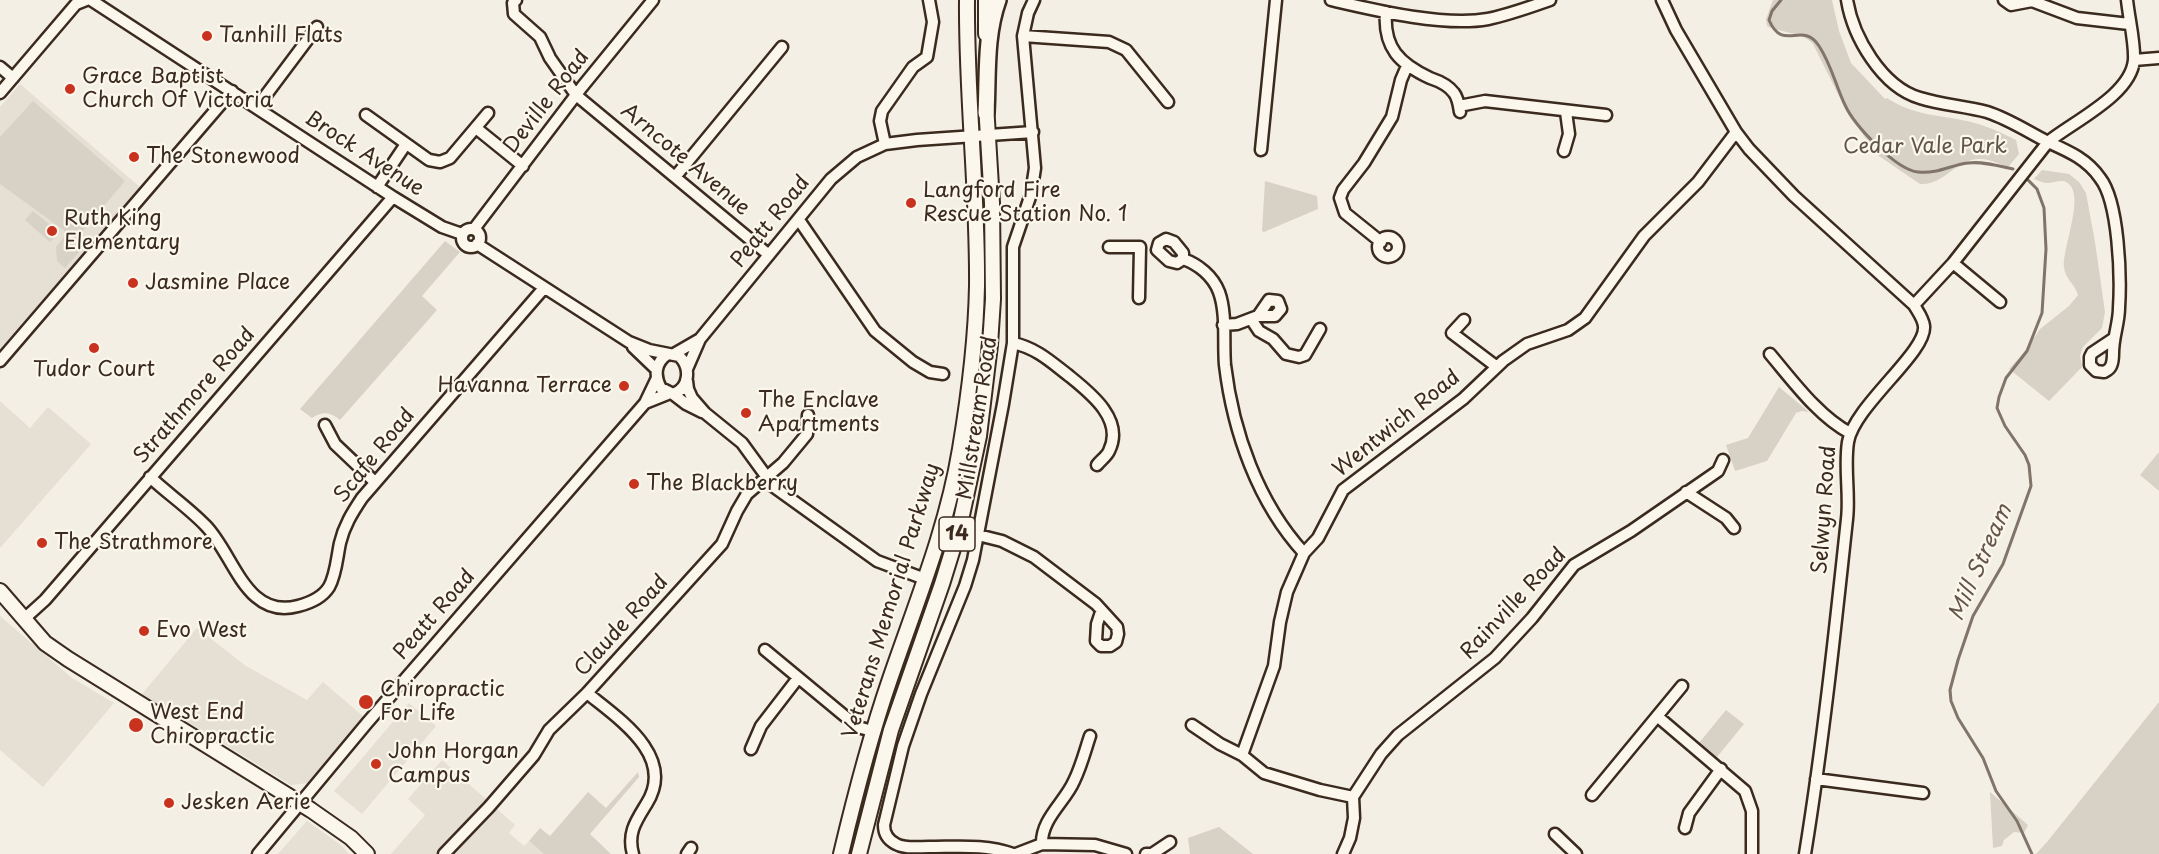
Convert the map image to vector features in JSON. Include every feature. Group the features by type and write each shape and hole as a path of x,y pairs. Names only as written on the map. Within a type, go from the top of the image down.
{"highway":[{"path":"987,113 989,43 992,17 998,0"}],"main road":[{"name":"Veterans Memorial Parkway","path":"841,854 872,732 925,579 946,510 960,452 971,372 977,288 966,0"},
{"name":"Veterans Memorial Parkway","path":"859,854 891,730 959,529 979,436 993,299 986,0"},
{"path":"0,591 45,643 300,803 351,838 367,854"}],"street":[{"name":"Arncote Avenue","path":"516,0 513,3 514,14 540,36 550,58 576,95 770,255"},
{"name":"Deville Road","path":"474,229 576,95 653,0"},
{"path":"885,144 880,121 882,111 913,67 927,57 933,22 929,0"},
{"path":"1034,0 1028,13 1023,36 1109,42 1118,45 1126,50 1168,102"},
{"path":"1261,150 1276,0"},
{"path":"1331,0 1386,12 1434,19 1487,19 1550,0"},
{"path":"1662,0 1676,30 1736,132 1794,196 1914,305 1953,263 2048,142 2116,94 2129,76 2134,60 2127,0"},
{"path":"1847,0 1850,15 1869,54 1883,75 1894,86 1919,98 2001,117 2070,151 2101,179 2109,196 2117,239 2118,320 2113,339"},
{"path":"2004,0 2011,5 2032,1 2077,18 2129,24"},
{"path":"0,93 76,4 91,1"},
{"name":"Brock Avenue","path":"91,1 377,187 442,227 462,234"},
{"path":"1386,12 1385,28 1398,58 1407,66 1449,88 1456,95 1459,109 1485,101 1606,115"},
{"path":"256,107 317,27"},
{"name":"Millstream Road","path":"1014,854 981,846 903,846 890,840 884,830 903,746 921,694 965,586 978,536 1013,343 1012,259 1016,235 1033,182 1035,168 1023,36"},
{"path":"675,177 782,47"},
{"path":"2134,60 2159,58"},
{"path":"1381,242 1346,213 1340,198 1392,117 1401,80 1407,66"},
{"path":"0,67 13,78"},
{"path":"0,361 232,91"},
{"path":"1564,152 1569,134 1566,111"},
{"path":"366,115 429,160 440,162 450,158 488,113"},
{"path":"476,128 523,166"},
{"name":"Peatt Road","path":"687,369 700,339 843,168 857,157 885,144 1033,132"},
{"name":"Wentwich Road","path":"1242,755 1274,666 1287,592 1304,553 1318,538 1343,490 1463,399 1497,366 1527,344 1568,330 1585,318 1644,236 1698,182 1736,132"},
{"path":"377,187 405,144"},
{"name":"Strathmore Road","path":"24,619 45,600 393,197"},
{"path":"799,220 875,331 913,362 930,372 943,374"},
{"path":"474,229 480,236 477,244 472,247 465,246 462,234 466,230 474,229"},
{"path":"1162,240 1169,240 1181,249 1183,258 1173,263 1160,254 1158,248 1162,240"},
{"path":"477,244 629,342 682,359 687,369 688,389 705,413"},
{"path":"1109,247 1158,248"},
{"path":"1139,298 1140,247"},
{"path":"1183,258 1193,262 1209,275 1220,293 1225,364 1247,453 1265,499 1289,536 1304,553"},
{"path":"1953,263 2000,302"},
{"name":"Scafe Road","path":"150,477 206,526 226,551 245,587 256,598 269,605 287,609 319,598 329,588 347,520 375,482 544,288"},
{"name":"Selwyn Road","path":"1805,854 1848,515 1846,473 1850,433 1861,415 1918,345 1924,328 1922,318 1914,305"},
{"path":"1223,325 1237,324 1254,318 1259,331 1273,339 1286,354 1292,357 1305,355 1320,329"},
{"path":"1464,320 1452,333 1497,366"},
{"name":"Peatt Road","path":"671,354 700,339"},
{"path":"629,342 657,374 661,388 705,413 742,443 774,488 869,556 884,565 925,579"},
{"path":"1013,343 1038,351 1094,396 1101,405 1108,417 1113,440 1108,452 1097,465"},
{"path":"657,374 660,361 671,354"},
{"path":"1770,354 1811,401 1841,429 1850,433"},
{"name":"Peatt Road","path":"258,854 367,723 645,403 657,374"},
{"path":"672,393 682,389 687,381"},
{"name":"Peatt Road","path":"645,403 672,393"},
{"name":"Claude Road","path":"444,854 534,755 549,730 587,693 722,544 747,494 783,463 807,434 808,415"},
{"path":"325,426 334,444 375,482"},
{"name":"Rainville Road","path":"1353,797 1381,754 1398,735 1495,658 1532,618 1574,565 1631,531 1718,471 1724,460"},
{"path":"1686,492 1726,518 1734,528"},
{"path":"978,536 1002,541 1034,557 1096,604 1101,612"},
{"path":"765,650 858,727 872,732"},
{"path":"751,749 761,726 798,678"},
{"path":"1592,795 1682,686"},
{"path":"587,693 641,740 652,760 654,776 652,794 631,831 633,854"},
{"path":"1657,716 1745,791 1752,812 1752,854"},
{"path":"1192,725 1220,744 1242,755 1264,773 1320,790 1353,797 1354,818 1350,838 1343,854"},
{"path":"1042,844 1048,822 1074,782 1090,736"},
{"path":"1685,828 1689,813 1721,769"},
{"path":"1816,778 1923,793"},
{"path":"1555,834 1576,854"},
{"path":"1146,854 1152,854 1170,842"},
{"path":"1014,854 1042,844 1095,845 1126,854"}],"shaded area":[{"name":"Ruth King Elementary","path":"20,84 141,188 0,350 0,107"},
{"path":"0,401 30,428 48,407 91,444 0,548"},
{"path":"0,616 72,678 114,703 43,787 0,750"},
{"path":"197,628 246,666 307,700 323,682 364,717 308,783 291,785 142,694"},
{"path":"409,703 436,726 362,814 334,791"},
{"path":"442,760 515,825 509,833 524,846 529,841 544,854 391,854 425,815 408,799"},
{"path":"307,821 341,845 349,854 278,854"}],"green space":[{"name":"Cedar Vale Park","path":"1773,0 1832,0 1839,31 1851,63 1885,99 1926,114 1967,121 1992,129 2016,140 2019,154 2008,167 1987,160 1972,160 1936,181 1920,184 1876,154 1844,106 1813,44 1803,37 1767,26 1766,19"},
{"path":"33,101 125,181 76,239 0,184 0,137"},
{"name":"Cedar Vale Park","path":"2042,170 2069,174 2079,182 2086,193 2105,312 2102,328 2083,347 2080,356 2082,367 2049,401 2009,369 2040,329 2069,306 2078,295 2064,267 2074,208 2072,188 2064,181 2046,183 2034,179"},
{"path":"1265,181 1317,196 1318,209 1262,231"},
{"path":"33,211 59,232 50,242 25,220"},
{"path":"64,237 80,251 65,268 57,261 56,247"},
{"path":"445,241 460,252 422,296 437,310 340,420 326,413 312,418 300,409"},
{"path":"1779,387 1809,412 1796,413 1767,461 1735,471 1726,445 1748,438"},
{"path":"2159,452 2159,491 2140,475"},
{"path":"2159,702 2159,854 2036,854 2047,842"},
{"path":"1726,710 1744,724 1717,757 1699,743"},
{"path":"638,772 639,777 590,834 611,854 544,854 529,841 540,828 550,836 588,792 606,808"},
{"path":"1990,792 2028,825 2024,833 2014,832 2004,840 2002,846 1993,848"},
{"path":"1219,827 1253,854 1190,854 1188,838"}],"waterway":[{"name":"Mill Stream","path":"1781,0 1772,11 1769,20 1774,30 1786,36 1799,35 1813,39 1827,60 1850,114 1866,134 1899,164 1918,172 1932,172 1974,163 2013,169"},
{"name":"Mill Stream","path":"2028,180 2037,189 2044,208 2046,249 2042,313 2027,351 2006,378 1997,408 2005,426 2025,455 2029,465 2031,486 2003,564 1973,616 1950,690 1951,701 1958,718 1983,758 1996,791 2017,821 2032,854"}],"place":[{"name":"Tanhill Flats","path":"207,36"},
{"name":"Grace Baptist Church Of Victoria","path":"70,89"},
{"name":"The Stonewood","path":"134,157"},
{"name":"Langford Fire Rescue Station No. 1","path":"911,203"},
{"name":"Ruth King Elementary","path":"52,231"},
{"name":"Jasmine Place","path":"133,283"},
{"name":"Tudor Court","path":"94,348"},
{"name":"Havanna Terrace","path":"624,386"},
{"name":"The Enclave Apartments","path":"746,413"},
{"name":"The Blackberry","path":"634,484"},
{"name":"The Strathmore","path":"42,543"},
{"name":"Evo West","path":"144,631"},
{"name":"Chiropractic For Life","path":"366,702"},
{"name":"West End Chiropractic","path":"136,725"},
{"name":"John Horgan Campus","path":"376,764"},
{"name":"Jesken Aerie","path":"169,803"}]}
